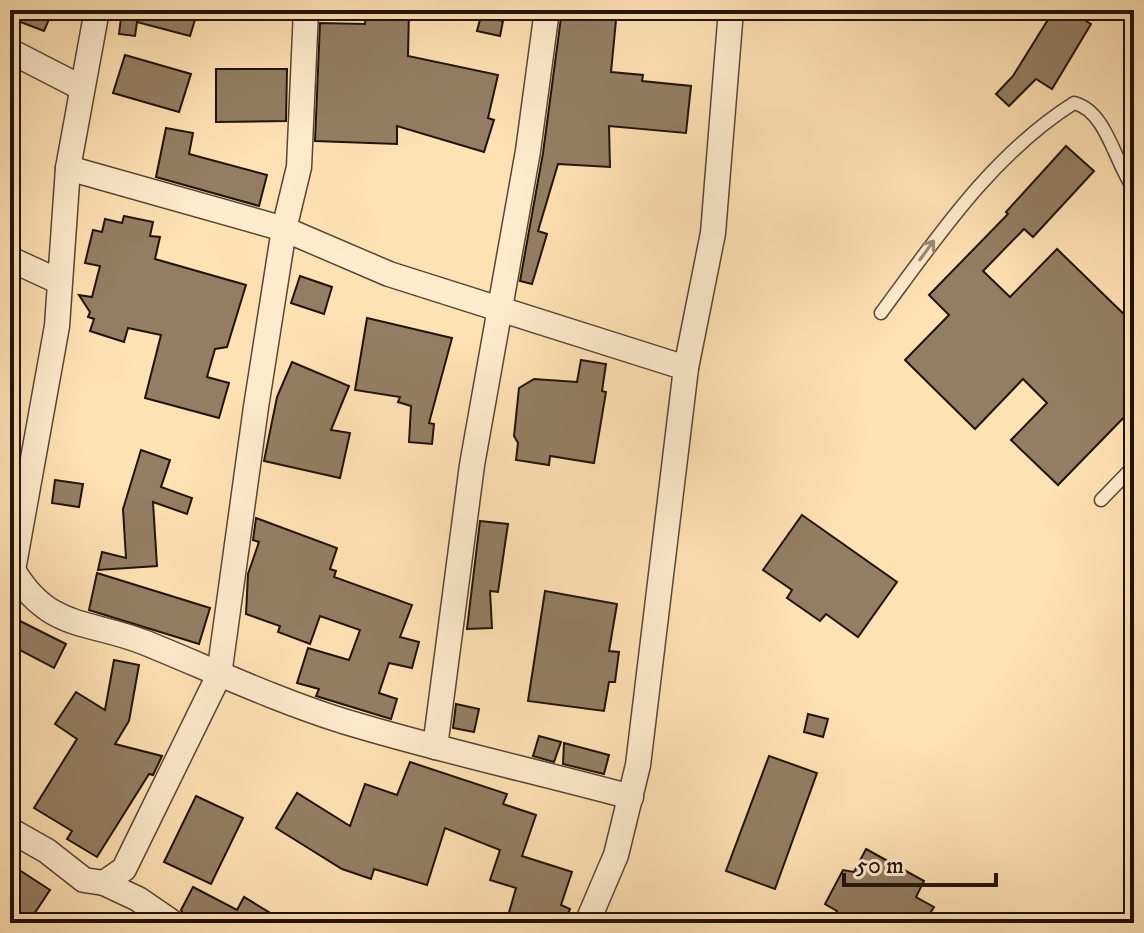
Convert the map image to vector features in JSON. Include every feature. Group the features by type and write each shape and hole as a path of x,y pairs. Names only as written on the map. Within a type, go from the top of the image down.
{"street":[{"path":"97,10 68,168 57,326 18,488 13,570 26,591 46,611 70,621 143,642 219,675 342,720 631,797"},
{"path":"104,883 124,869 219,675 284,229 299,167 306,10"},
{"path":"435,747 498,307 528,151 547,10"},
{"path":"587,923 616,855 631,797 653,655 686,368 713,233 731,10"},
{"path":"10,51 82,88"},
{"path":"68,168 284,229 389,274 686,368"},
{"path":"10,259 58,281"},
{"path":"10,830 47,851 84,880 104,883 138,899 173,923"}],"lane":[{"path":"881,313 962,202 1041,124 1074,103 1086,106 1100,125 1134,189"},
{"path":"1101,500 1134,466"}],"building":[{"path":"10,10 53,10 44,31 10,18"},
{"path":"113,10 198,10 190,36 137,22 135,36 119,34 121,18 112,15"},
{"path":"366,10 409,10 408,56 498,75 488,118 494,120 484,152 397,126 397,144 315,141 320,23 365,24"},
{"path":"562,10 617,10 611,72 643,75 642,81 691,86 686,133 609,126 610,167 558,164 538,231 547,234 532,284 520,281 543,153"},
{"path":"1054,10 1068,10 1091,24 1052,89 1036,79 1009,106 996,94 1013,76"},
{"path":"481,16 503,21 500,36 477,31"},
{"path":"125,55 191,74 179,112 113,93"},
{"path":"216,69 287,69 286,121 216,122"},
{"path":"166,128 193,133 189,154 267,175 259,206 156,177"},
{"path":"1066,146 1094,171 1033,237 1024,229 983,271 1010,297 1057,249 1134,324 1134,407 1058,485 1011,440 1047,403 1023,379 975,429 905,360 949,315 929,295 1008,214 1006,212"},
{"path":"124,216 153,222 150,236 160,237 155,259 246,285 227,347 215,349 207,377 229,383 219,418 145,398 161,335 128,328 124,342 90,331 94,319 88,317 90,312 79,295 92,297 100,266 85,263 93,230 102,232 105,219 122,223"},
{"path":"300,276 332,287 324,314 291,303"},
{"path":"367,318 452,338 429,423 434,424 432,444 409,442 411,406 398,402 400,397 355,390"},
{"path":"581,360 606,364 602,391 606,392 594,463 550,456 549,465 516,460 518,443 514,436 519,388 534,379 577,382"},
{"path":"292,362 349,386 331,430 350,433 340,478 264,461 277,397"},
{"path":"141,450 170,460 161,487 192,498 187,514 153,502 157,566 98,570 102,552 126,558 123,509"},
{"path":"55,480 83,484 79,507 52,503"},
{"path":"802,515 897,582 858,637 826,614 820,621 787,598 792,590 763,570"},
{"path":"256,518 337,548 330,569 336,571 334,577 412,605 400,637 419,642 412,668 389,663 379,693 397,699 391,719 316,696 319,689 297,683 308,648 349,660 360,630 320,616 310,644 278,632 280,626 246,614 248,574 259,542 253,540"},
{"path":"480,521 508,524 498,592 490,591 492,628 467,629"},
{"path":"97,573 210,608 199,644 89,610"},
{"path":"545,591 617,604 609,651 619,652 615,682 609,682 604,711 528,701"},
{"path":"10,616 66,644 54,668 10,645"},
{"path":"114,660 139,665 129,721 115,744 162,756 153,775 149,774 97,857 67,839 72,831 34,808 77,739 55,724 76,692 105,710"},
{"path":"456,704 479,709 474,732 453,728"},
{"path":"808,714 828,719 823,737 804,732"},
{"path":"539,736 561,742 554,762 533,756"},
{"path":"564,743 609,755 604,774 563,764"},
{"path":"769,756 817,773 775,889 726,871"},
{"path":"410,762 507,794 503,804 536,815 522,856 572,872 561,905 570,909 564,923 506,923 516,888 490,880 500,850 445,828 427,885 374,869 371,879 342,869 276,828 297,793 350,826 365,784 397,795"},
{"path":"196,796 243,818 211,884 164,862"},
{"path":"866,849 924,881 916,897 934,907 924,923 830,923 837,911 825,904 843,870 854,872"},
{"path":"10,864 50,890 28,923 10,923"},
{"path":"193,887 237,910 244,897 287,923 188,923 181,910"}]}
